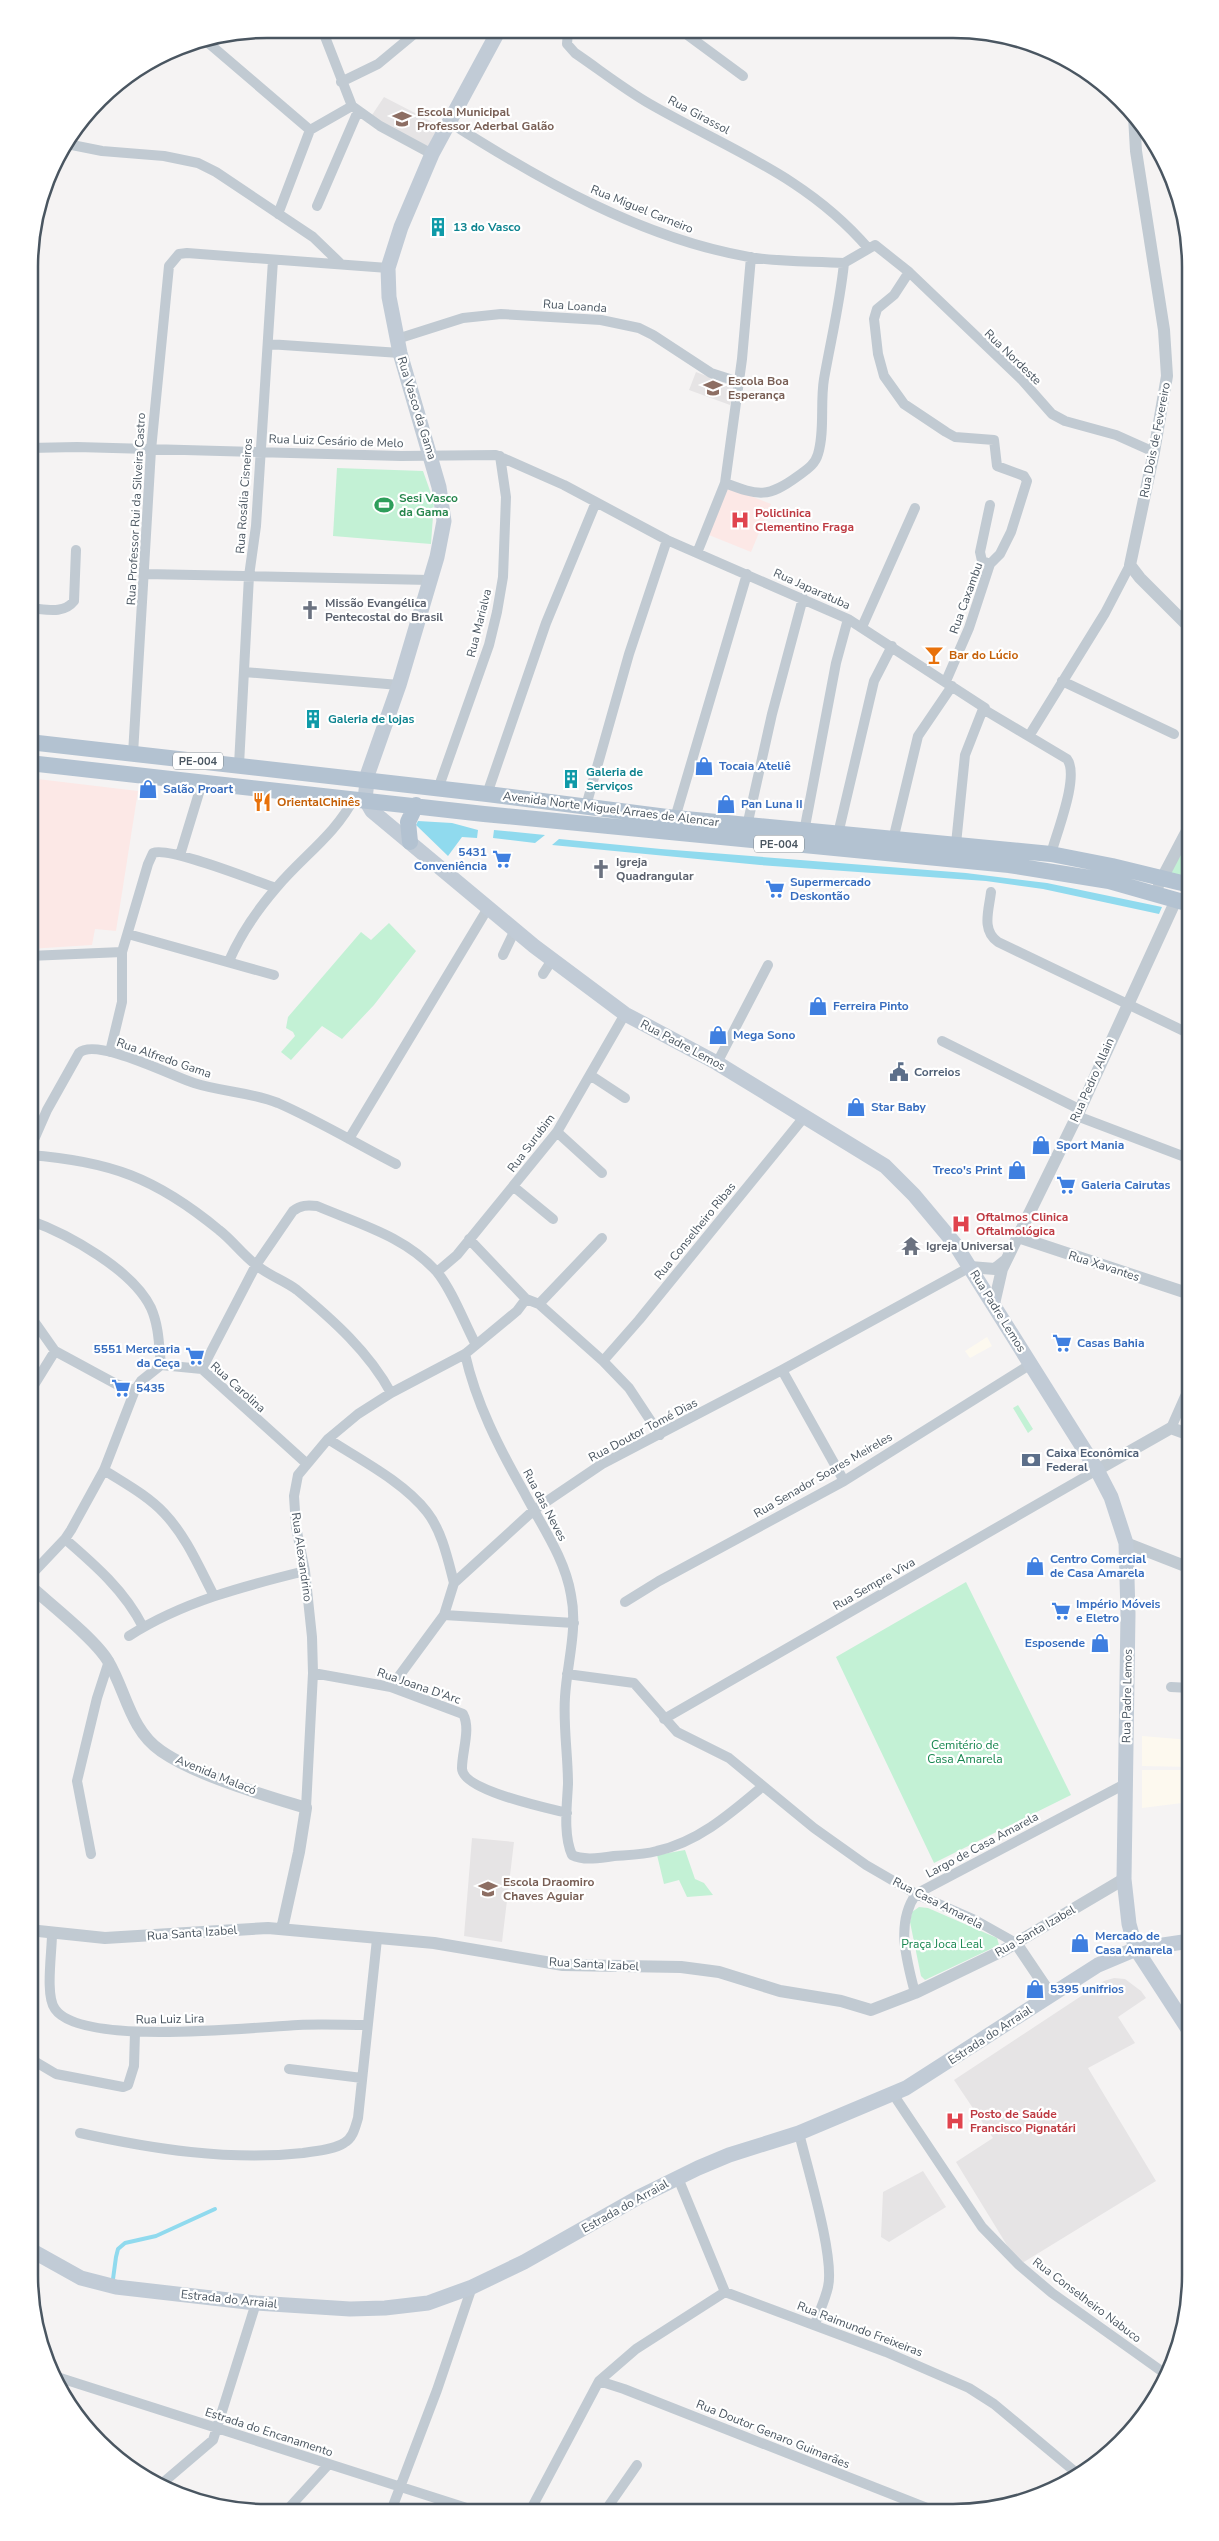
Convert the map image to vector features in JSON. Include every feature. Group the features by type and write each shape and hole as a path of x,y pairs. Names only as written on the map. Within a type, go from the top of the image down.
{"main road":[{"name":"Rua Vasco da Gama","path":"359,799 399,685 443,536 444,521 439,487 399,346 389,297 388,268 401,227 432,154 495,38"},
{"name":"Avenida Norte Miguel Arraes de Alencar","path":"38,743 747,826 1051,854 1162,877 1182,883"},
{"name":"Avenida Norte Miguel Arraes de Alencar","path":"38,765 135,781 202,783 586,824 1009,865 1109,881 1182,902"},
{"name":"Rua Padre Lemos","path":"359,799 372,812 552,960 625,1014 717,1063 885,1166 914,1195 955,1244 1097,1470 1111,1497 1126,1543 1128,1614 1124,1879 1129,1924 1136,1949 1182,2020"},
{"path":"410,842 408,822 416,805"},
{"name":"Estrada do Arraial","path":"38,2254 81,2278 108,2285 256,2304 385,2308 428,2303 472,2287 524,2262 678,2178 728,2155 799,2132 893,2094 1098,1965 1136,1949 1182,1942"}],"street":[{"path":"325,38 341,82 355,109 432,154"},
{"path":"341,82 378,64 409,38"},
{"name":"Rua Girassol","path":"567,38 567,44 574,53 649,103 775,170 834,211 872,246"},
{"path":"691,38 743,76"},
{"path":"210,44 310,130"},
{"path":"278,214 310,130 355,109"},
{"path":"318,206 355,109"},
{"name":"Rua Miguel Carneiro","path":"449,122 519,165 600,206 680,240 751,257 844,263"},
{"name":"Rua Dois de Fevereiro","path":"1029,736 1105,613 1130,565 1154,452 1167,376 1166,344 1136,151 1135,128"},
{"path":"72,145 102,151 164,156 198,163 216,172 313,237 341,264"},
{"path":"725,482 748,492 767,494 782,488 807,470 816,459 819,448 822,390 838,315 844,263 872,246"},
{"name":"Rua Nordeste","path":"872,246 909,272 1022,380 1052,414 1065,421 1116,435 1154,452"},
{"name":"Rua Professor Rui da Silveira Castro","path":"133,754 151,450 169,266 179,254 187,252 273,260"},
{"path":"697,553 725,482 739,382 751,257"},
{"path":"273,260 388,268"},
{"name":"Rua Rosália Cisneiros","path":"238,765 249,576 256,526 259,452 273,260"},
{"name":"Rua Caxambu","path":"893,840 918,736 949,683 990,564 1000,554 1007,542 1027,487 1026,478 997,466 994,440 955,436 946,432 904,404 884,376 878,354 874,318 876,309 894,295 909,272"},
{"name":"Rua Loanda","path":"399,346 462,318 501,314 601,320 639,328 653,335 711,374 739,382"},
{"path":"268,344 399,346"},
{"name":"Rua Luiz Cesário de Melo","path":"38,448 77,447 431,456"},
{"name":"Rua Japaratuba","path":"431,456 490,454 500,456 596,502 667,540 848,619 892,646 985,708 983,709 1067,760 1072,770 1072,780 1051,854"},
{"name":"Rua Marialva","path":"438,789 489,645 497,612 503,577 506,497 500,456"},
{"path":"486,794 546,623 596,502"},
{"path":"990,505 980,552 982,561 990,564"},
{"path":"862,627 915,508"},
{"path":"586,806 629,654 667,540"},
{"path":"38,609 64,610 74,601 76,550"},
{"path":"1130,565 1140,578 1182,620"},
{"path":"145,574 430,580"},
{"path":"675,818 748,574"},
{"path":"747,826 772,714 803,598"},
{"path":"804,832 836,663 848,619"},
{"path":"838,834 874,681 892,646"},
{"path":"244,672 399,685"},
{"path":"1062,681 1174,734"},
{"path":"956,844 964,755 983,709"},
{"path":"180,855 202,783"},
{"path":"229,961 236,944 276,888 359,799"},
{"path":"1154,893 1182,839"},
{"path":"110,1052 122,1002 122,952 153,853 180,855 276,888"},
{"path":"991,892 988,932 998,942 1182,1030"},
{"name":"Rua Pedro Allain","path":"994,1304 999,1277 1078,1112 1126,1005 1182,904"},
{"path":"349,1139 488,908"},
{"path":"503,955 515,930"},
{"path":"128,934 274,975"},
{"path":"38,956 122,952"},
{"path":"543,974 552,960"},
{"path":"717,1063 768,965"},
{"name":"Rua Surubim","path":"437,1272 457,1255 557,1132 625,1014"},
{"path":"942,1041 1078,1112 1182,1155"},
{"name":"Rua Alfredo Gama","path":"38,1130 47,1110 79,1053 88,1049 110,1052 193,1083 251,1094 270,1100 396,1164"},
{"path":"590,1075 625,1098"},
{"name":"Rua Conselheiro Ribas","path":"603,1361 639,1320 804,1116"},
{"path":"557,1132 602,1173"},
{"path":"38,1156 66,1158 131,1173 187,1205 220,1231 256,1265 296,1290 368,1356 391,1393"},
{"path":"514,1187 553,1219"},
{"path":"202,1369 256,1265 293,1211 299,1206 317,1206 386,1233 401,1242 437,1272 475,1343"},
{"path":"38,1224 74,1241 115,1268 137,1287 152,1310 158,1331 161,1365 141,1381 135,1390 104,1470 65,1539 38,1568"},
{"path":"539,1304 602,1238"},
{"name":"Rua Xavantes","path":"1018,1238 1182,1291"},
{"path":"469,1239 526,1299 539,1304 603,1361 629,1388 660,1435"},
{"path":"970,1267 995,1269 1008,1260"},
{"name":"Rua Doutor Tomé Dias","path":"454,1583 534,1510 602,1464 782,1370 970,1267"},
{"name":"Rua Alexandrino","path":"282,1928 300,1852 306,1808 313,1673 312,1637 305,1572 296,1527 294,1496 298,1475 306,1463 328,1439 358,1414 391,1393 465,1354 475,1343 518,1311 526,1299"},
{"path":"38,1327 55,1351 116,1384 135,1390"},
{"path":"38,1378 55,1351"},
{"name":"Rua das Neves","path":"465,1354 472,1386 484,1415 534,1510 563,1569 572,1594 574,1623 567,1674 564,1726 568,1778 567,1813 570,1852 579,1858 655,1852 684,1843 724,1818 762,1788"},
{"name":"Rua Senador Soares Meireles","path":"625,1602 659,1581 844,1481 1031,1364"},
{"name":"Rua Carolina","path":"161,1365 202,1369 306,1463"},
{"path":"782,1370 844,1481"},
{"path":"1097,1470 1171,1428 1182,1403"},
{"path":"1171,1428 1182,1432"},
{"path":"328,1439 391,1480 428,1512 434,1524 454,1583 444,1616 391,1687"},
{"path":"104,1470 143,1495 163,1512 184,1539 214,1596"},
{"name":"Rua Sempre Viva","path":"664,1719 1097,1470"},
{"path":"65,1539 101,1569 123,1596 143,1627"},
{"path":"1126,1543 1182,1565"},
{"path":"129,1636 143,1627 214,1596 305,1572"},
{"name":"Avenida Malacó","path":"38,1593 98,1648 109,1661 132,1716 146,1736 161,1751 184,1764 230,1783 306,1808"},
{"path":"444,1616 574,1623"},
{"path":"90,1854 77,1781 97,1698 109,1661"},
{"name":"Rua Joana D'Arc","path":"313,1673 391,1687 463,1714 466,1725 461,1770 469,1782 529,1803 567,1813"},
{"path":"567,1674 634,1683 664,1719"},
{"path":"1171,1687 1182,1688"},
{"name":"Rua Casa Amarela","path":"664,1719 677,1732 729,1758 762,1788 866,1865 916,1894 975,1920 1016,1944 1051,1996"},
{"name":"Largo de Casa Amarela","path":"916,1894 1124,1784"},
{"name":"Rua Santa Izabel","path":"38,1932 52,1934 133,1937 282,1928 474,1948 563,1965 694,1968 720,1972 791,1994 834,1999 871,2010 915,1993 1016,1944 1124,1879"},
{"path":"915,1993 906,1955 904,1936 908,1908 916,1894"},
{"name":"Rua Luiz Lira","path":"52,1934 50,1997 56,2011 62,2017 73,2021 135,2032 213,2031 298,2025 367,2025"},
{"path":"80,2133 135,2145 252,2157 316,2151 343,2144 351,2138 355,2129 377,1939"},
{"path":"38,2063 56,2074 123,2086 128,2085 132,2076 135,2032"},
{"path":"289,2069 362,2078"},
{"name":"Rua Conselheiro Nabuco","path":"893,2094 982,2227 1020,2265 1052,2293 1161,2370"},
{"path":"799,2132 821,2224 829,2276 828,2288 815,2324"},
{"path":"534,2504 599,2381 636,2348 725,2292 678,2178"},
{"path":"394,2504 472,2287"},
{"name":"Rua Raimundo Freixeiras","path":"725,2292 815,2324 939,2373 969,2388 994,2404 1073,2470"},
{"path":"166,2480 210,2443 218,2429 256,2304"},
{"name":"Estrada do Encanamento","path":"62,2379 455,2504"},
{"name":"Rua Doutor Genaro Guimarães","path":"599,2381 624,2389 917,2504"},
{"path":"291,2504 328,2464"},
{"path":"610,2504 637,2464"}],"shaded area":[{"name":"Escola Municipal Professor Aderbal Galão","path":"384,97 444,128 431,150 383,124 372,115"},
{"name":"Escola Boa Esperança","path":"696,372 736,387 730,405 689,390"},
{"name":"Policlinica Clementino Fraga","path":"728,487 771,504 751,552 709,535"},
{"path":"38,779 138,791 116,931 95,929 92,945 38,948"},
{"path":"987,1337 992,1346 970,1358 965,1351"},
{"path":"1142,1736 1182,1739 1182,1767 1142,1766"},
{"path":"1142,1770 1182,1770 1182,1803 1142,1808"},
{"name":"Escola Draomiro Chaves Aguiar","path":"472,1838 514,1842 502,1942 464,1936"},
{"path":"1114,1978 1125,1979 1141,1991 1146,1998 1118,2017 1135,2043 1088,2068 1156,2181 1019,2265 956,2162 993,2138 954,2080 1104,1981"},
{"path":"923,2171 946,2207 889,2242 881,2237 883,2192"}],"green space":[{"name":"Sesi Vasco da Gama","path":"337,468 423,471 434,502 431,544 333,536"},
{"path":"1182,850 1182,879 1170,874"},
{"path":"389,923 416,951 374,1005 342,1039 322,1026 291,1060 281,1052 295,1036 293,1032 286,1028 288,1017 361,932 371,940"},
{"path":"1018,1405 1033,1429 1028,1433 1013,1408"},
{"name":"Cemitério de Casa Amarela","path":"966,1582 1071,1795 934,1863 836,1657"},
{"path":"685,1850 695,1879 704,1883 713,1895 687,1897 679,1880 664,1884 657,1855"},
{"name":"Praça Joca Leal","path":"919,1907 928,1908 997,1938 999,1945 925,1980 921,1976 910,1922 912,1912"}],"water":[{"path":"418,821 452,823 478,830 477,838 462,837 448,856 416,825"},
{"path":"494,830 545,835 535,843 493,838"},
{"path":"559,839 966,873 1047,883 1162,907 1159,914 1043,889 986,881 760,865 552,845"}],"waterway":[{"path":"113,2279 118,2249 125,2243 156,2236 215,2209"}],"place":[{"name":"Escola Municipal Professor Aderbal Galão","path":"402,119"},
{"name":"13 do Vasco","path":"438,227"},
{"name":"Escola Boa Esperança","path":"713,388"},
{"name":"Sesi Vasco da Gama","path":"384,505"},
{"name":"Policlinica Clementino Fraga","path":"740,520"},
{"name":"Missão Evangélica Pentecostal do Brasil","path":"310,610"},
{"name":"Bar do Lúcio","path":"934,655"},
{"name":"Galeria de lojas","path":"313,719"},
{"name":"Tocaia Ateliê","path":"704,766"},
{"name":"Galeria de Serviços","path":"571,779"},
{"name":"Salão Proart","path":"148,789"},
{"name":"OrientalChinês","path":"262,802"},
{"name":"Pan Luna II","path":"726,804"},
{"name":"5431 Conveniência","path":"502,859"},
{"name":"Igreja Quadrangular","path":"601,869"},
{"name":"Supermercado Deskontão","path":"775,889"},
{"name":"Ferreira Pinto","path":"818,1006"},
{"name":"Mega Sono","path":"718,1035"},
{"name":"Correios","path":"899,1072"},
{"name":"Star Baby","path":"856,1107"},
{"name":"Sport Mania","path":"1041,1145"},
{"name":"Treco's Print","path":"1017,1170"},
{"name":"Galeria Cairutas","path":"1066,1185"},
{"name":"Oftalmos Clinica Oftalmológica","path":"961,1224"},
{"name":"Igreja Universal","path":"911,1246"},
{"name":"Casas Bahia","path":"1062,1343"},
{"name":"5551 Mercearia da Ceça","path":"195,1356"},
{"name":"5435","path":"121,1388"},
{"name":"Caixa Econômica Federal","path":"1031,1460"},
{"name":"Centro Comercial de Casa Amarela","path":"1035,1566"},
{"name":"Império Móveis e Eletro","path":"1061,1611"},
{"name":"Esposende","path":"1100,1643"},
{"name":"Escola Draomiro Chaves Aguiar","path":"488,1889"},
{"name":"Mercado de Casa Amarela","path":"1080,1943"},
{"name":"5395 unifrios","path":"1035,1989"},
{"name":"Posto de Saúde Francisco Pignatári","path":"955,2121"}]}
